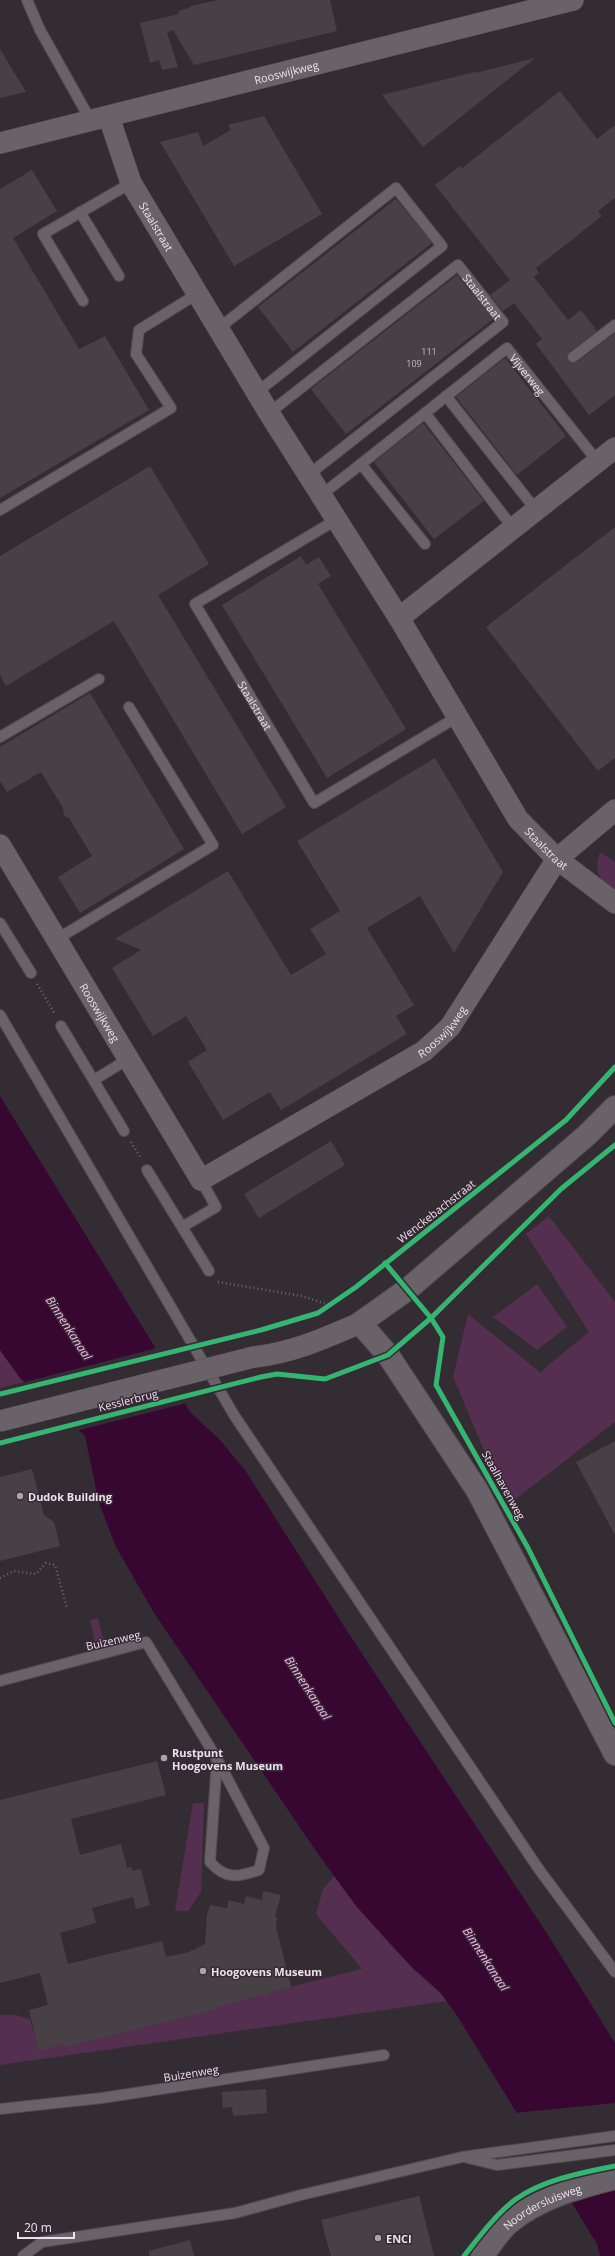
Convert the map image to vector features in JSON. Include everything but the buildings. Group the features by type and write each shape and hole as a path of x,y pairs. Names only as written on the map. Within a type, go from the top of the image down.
{"street":[{"name":"Rooswijkweg","path":"0,143 573,0"},
{"name":"Staalstraat","path":"100,119 131,183 256,393 307,476 399,618 518,819 557,859 615,903"},
{"path":"399,618 615,448"},
{"name":"Rooswijkweg","path":"0,845 201,1180 424,1051 450,1028 557,859 615,810"},
{"path":"615,1107 587,1135 408,1289 360,1323 388,1355 478,1490 615,1754"},
{"name":"Kesslerbrug","path":"0,1421 254,1357 279,1354 320,1341 360,1323"},
{"name":"Noordersluisweg","path":"482,2256 509,2223 535,2204 582,2186 615,2178"}],"lane":[{"name":"Staalstraat","path":"27,0 40,30 100,119"},
{"path":"83,301 43,234 131,183"},
{"path":"218,329 396,188 442,246 256,393"},
{"path":"80,212 119,276"},
{"name":"Staalstraat","path":"268,413 458,264 503,322 307,476"},
{"path":"0,510 171,408 136,354 139,330 197,294"},
{"path":"572,357 615,325"},
{"name":"Vijverweg","path":"361,464 507,348 598,462"},
{"path":"446,396 536,510"},
{"path":"425,413 513,528"},
{"path":"320,496 361,464 425,544"},
{"name":"Staalstraat","path":"336,520 195,604 314,803 458,717"},
{"path":"0,737 99,679"},
{"path":"56,939 213,845 129,707"},
{"path":"0,923 31,973"},
{"path":"0,1015 234,1415 538,1868 615,1972"},
{"path":"61,1026 124,1131"},
{"path":"94,1080 128,1059"},
{"path":"148,1170 209,1271"},
{"name":"Rooswijkweg","path":"182,1228 216,1207 201,1180"},
{"name":"Buizenweg","path":"0,1681 146,1642 217,1759 264,1848 259,1870 240,1876 224,1874 210,1862 217,1759"},
{"name":"Buizenweg","path":"0,2109 102,2098 384,2055"},
{"path":"23,2256 42,2242 235,2213 301,2195 462,2157 615,2136"},
{"path":"462,2157 497,2165 615,2150"}],"path":[{"path":"31,973 61,1026"},
{"path":"124,1131 148,1170"},
{"path":"209,1271 218,1282 302,1296 329,1305"},
{"path":"323,1309 334,1301"},
{"path":"0,1578 14,1571 36,1574 46,1563 55,1565 67,1608"}],"shaded area":[{"path":"600,852 615,862 615,891 601,879 597,870"},
{"path":"549,1216 615,1302 615,1422 512,1502 491,1467 453,1377 468,1314 541,1373 547,1366 589,1332 526,1234"},
{"path":"537,1284 567,1327 537,1350 493,1317"},
{"path":"0,1350 20,1378 24,1382 0,1388"},
{"path":"98,1618 105,1646 96,1648 90,1620"},
{"path":"193,1803 204,1803 201,1892 188,1911 175,1911"},
{"path":"334,1876 361,1911 390,1944 414,1970 447,2001 0,2065 0,2015 16,2015 30,2019 39,2049 362,1969 316,1914 323,1889"}],"water":[{"name":"Binnenkanaal","path":"0,1096 153,1344 190,1412 219,1439 245,1470 349,1634 548,1935 615,2043 615,2256 600,2256 597,2244 456,2014 440,1992 411,1966 356,1906 316,1851 154,1613 116,1547 99,1503 85,1436 20,1378 0,1350"}],"pier":[{"path":"157,1348 187,1403 76,1431 21,1383"},
{"path":"615,2103 615,2190 569,2203 514,2113"}],"cycle path":[{"name":"Wenckebachstraat","path":"0,1394 261,1330 318,1313 356,1287 566,1120 615,1067"},
{"path":"0,1443 261,1377 277,1374 325,1379 388,1355 431,1318 561,1189 615,1145"},
{"name":"Staalhavenweg","path":"385,1263 431,1318 443,1337 436,1385 528,1548 615,1723"},
{"path":"464,2256 502,2211 527,2192 539,2186 564,2178 615,2166"}],"place":[{"name":"Dudok Building","path":"20,1496"},
{"name":"Rustpunt Hoogovens Museum","path":"164,1758"},
{"name":"Hoogovens Museum","path":"203,1971"},
{"name":"ENCI","path":"378,2238"}]}
